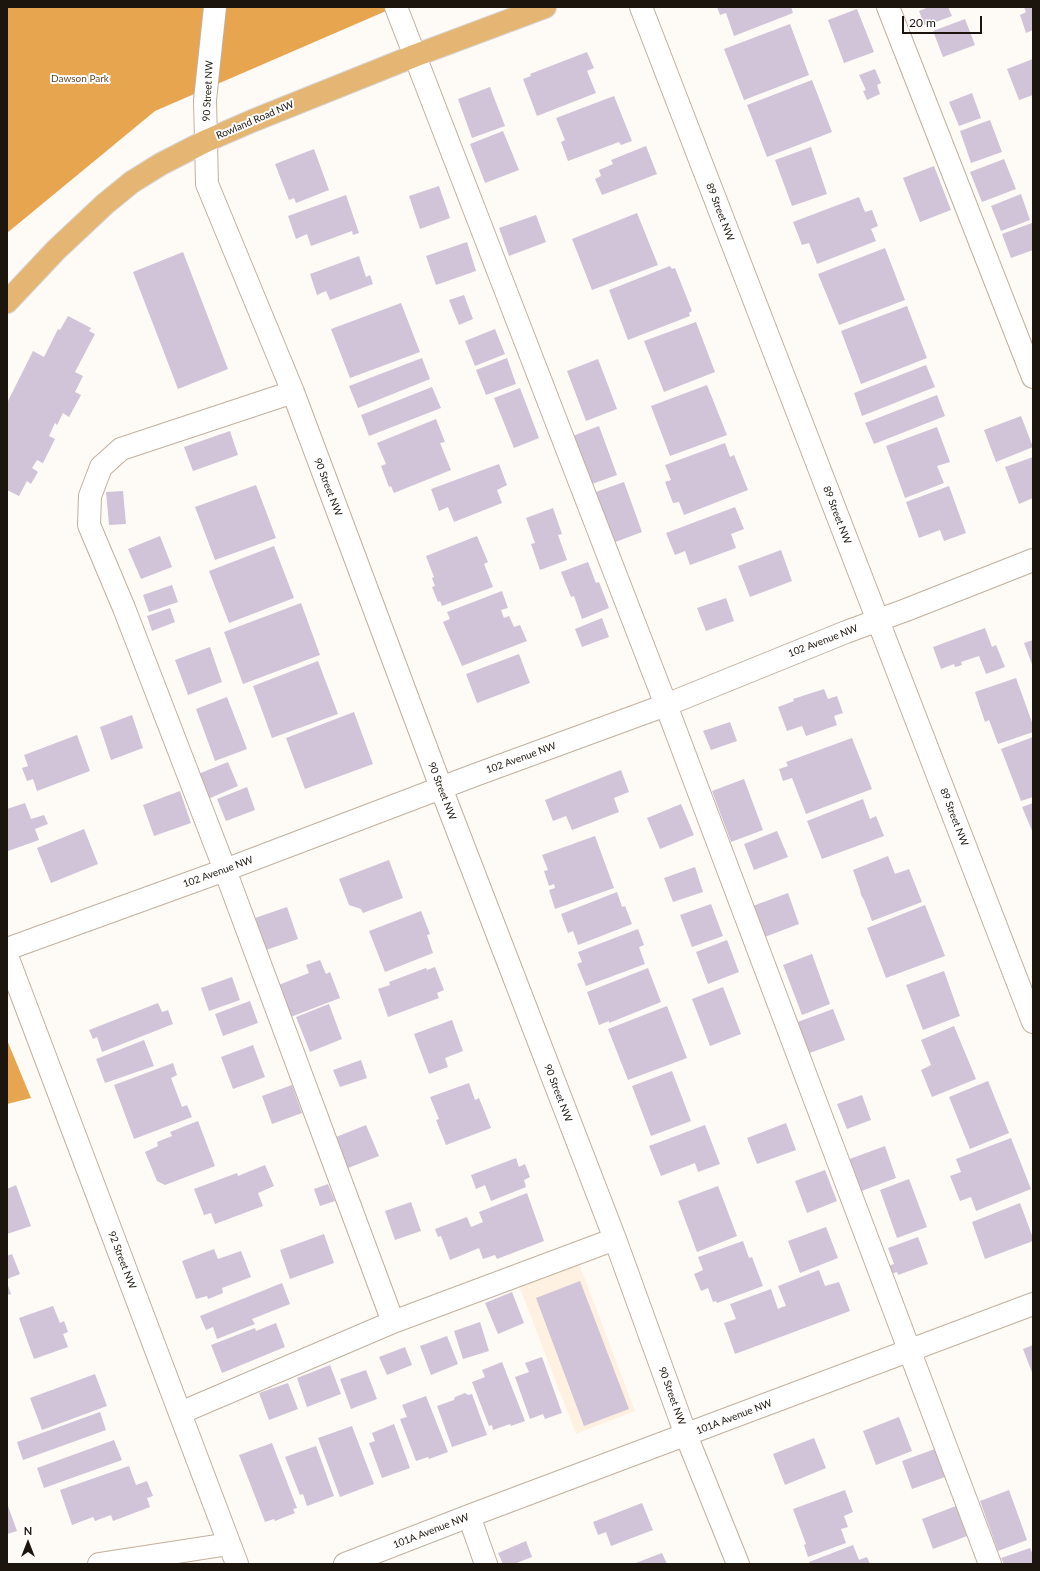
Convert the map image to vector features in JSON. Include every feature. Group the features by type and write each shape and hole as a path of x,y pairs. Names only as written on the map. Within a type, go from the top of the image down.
{"main road":[{"name":"Rowland Road NW","path":"7,302 56,250 105,204 132,182 161,164 206,141 252,121 414,56 545,7"}],"street":[{"name":"90 Street NW","path":"214,7 205,100 207,184 293,392 441,789 615,1239 686,1435 738,1564"},
{"path":"396,7 666,705 990,1564"},
{"name":"89 Street NW","path":"641,7 1033,1022"},
{"path":"888,7 1033,377"},
{"path":"293,392 121,449 101,467 90,496 89,525 124,608 225,870 393,1322"},
{"name":"102 Avenue NW","path":"7,949 225,870 475,775 666,705 846,632 1033,560"},
{"name":"92 Street NW","path":"7,956 237,1564"},
{"path":"180,1413 393,1322 615,1239"},
{"name":"101A Avenue NW","path":"345,1564 1033,1304"},
{"path":"469,1516 486,1564"},
{"path":"99,1564 229,1544"}],"shaded area":[{"path":"578,1261 635,1411 576,1434 518,1283"}],"green space":[{"name":"Dawson Park","path":"7,7 384,7 386,11 155,111 7,233"},
{"path":"7,1040 31,1098 7,1104"}],"building":[{"path":"717,7 791,7 793,13 734,36 726,13 720,15"},
{"path":"929,7 948,7 952,16 925,26 919,11"},
{"path":"1024,7 1033,7 1033,30 1026,33 1020,15 1026,12"},
{"path":"857,9 874,52 844,63 828,20"},
{"path":"965,19 975,45 943,57 933,31"},
{"path":"790,24 809,75 744,100 724,49"},
{"path":"587,52 594,68 587,71 596,93 537,116 523,79 531,76 530,74"},
{"path":"1033,59 1033,95 1019,100 1007,69"},
{"path":"875,69 881,83 877,85 880,94 867,100 863,91 866,90 859,75"},
{"path":"812,80 832,132 767,157 747,105"},
{"path":"490,87 505,126 472,138 458,99"},
{"path":"972,93 981,118 959,126 949,102"},
{"path":"614,96 632,141 621,145 619,142 568,161 561,142 565,140 556,118"},
{"path":"990,120 1002,152 971,163 960,131"},
{"path":"503,131 519,170 485,183 470,144"},
{"path":"646,146 657,174 602,195 595,179 601,176 599,170 613,164 611,160"},
{"path":"811,147 827,194 792,206 775,160"},
{"path":"314,149 329,190 296,203 294,198 289,200 275,164"},
{"path":"1004,159 1016,189 982,202 970,172"},
{"path":"934,166 951,210 920,222 903,178"},
{"path":"439,186 450,218 420,229 409,196"},
{"path":"1021,194 1030,220 1001,231 991,206"},
{"path":"346,195 359,233 353,235 352,231 311,246 307,234 296,239 288,216"},
{"path":"859,197 865,212 872,210 878,226 871,229 876,241 817,264 809,243 802,245 793,222"},
{"path":"637,213 658,265 592,290 572,239"},
{"path":"536,215 546,242 509,256 499,228"},
{"path":"1032,223 1033,250 1011,258 1002,234"},
{"path":"467,242 476,271 436,285 426,256"},
{"path":"885,248 905,300 839,325 818,274"},
{"path":"183,252 228,369 178,389 133,272"},
{"path":"359,256 366,277 370,275 373,284 330,300 326,291 317,295 310,274"},
{"path":"670,266 672,269 675,268 692,311 689,313 690,316 628,340 609,290"},
{"path":"464,295 473,319 459,325 449,300"},
{"path":"401,303 420,352 350,378 331,329"},
{"path":"907,306 927,358 861,384 841,331"},
{"path":"68,316 91,328 89,331 95,334 75,372 83,376 75,392 81,395 69,417 63,413 57,425 55,423 49,436 55,439 43,463 37,460 32,468 38,472 31,484 27,481 19,496 7,490 7,403 33,351 44,357 58,329 60,330"},
{"path":"696,322 715,372 664,392 644,341"},
{"path":"495,329 505,354 475,366 465,341"},
{"path":"422,358 430,379 358,408 349,386"},
{"path":"507,358 516,384 486,395 476,370"},
{"path":"598,359 617,409 586,421 567,371"},
{"path":"926,365 935,387 862,416 854,393"},
{"path":"707,385 727,435 670,456 651,406"},
{"path":"432,387 441,408 369,436 361,415"},
{"path":"520,388 539,438 514,448 494,398"},
{"path":"937,395 945,416 874,444 865,423"},
{"path":"1021,416 1033,447 996,462 984,430"},
{"path":"436,419 445,442 440,443 451,470 394,493 391,486 389,487 381,466 386,464 377,443"},
{"path":"599,426 617,475 589,485 570,437"},
{"path":"937,427 950,462 937,466 944,483 905,498 886,446"},
{"path":"230,431 238,455 193,471 184,447"},
{"path":"725,443 730,457 734,455 748,490 684,515 679,502 673,503 665,482 671,480 665,465"},
{"path":"1033,457 1033,498 1019,504 1005,467"},
{"path":"499,464 507,485 497,490 502,503 454,522 448,507 439,511 431,489"},
{"path":"624,482 642,532 610,544 593,493"},
{"path":"256,485 276,538 215,560 195,507"},
{"path":"949,486 966,533 944,541 940,530 919,538 906,502"},
{"path":"123,491 126,524 109,525 106,492"},
{"path":"735,507 744,529 731,534 736,548 690,565 685,551 675,555 666,533"},
{"path":"553,508 562,534 558,535 567,560 540,570 531,544 535,543 526,518"},
{"path":"160,536 172,567 141,579 128,549"},
{"path":"477,536 488,562 484,564 493,587 442,606 440,601 438,602 432,587 435,586 432,578 434,577 426,556"},
{"path":"274,546 294,598 229,623 209,571"},
{"path":"781,550 792,581 750,597 738,566"},
{"path":"588,562 596,583 599,582 609,608 582,619 574,596 571,597 561,572"},
{"path":"172,585 178,602 149,612 143,595"},
{"path":"502,591 508,608 501,610 504,618 509,616 514,627 520,625 527,641 462,666 443,622 450,619 447,612"},
{"path":"726,598 734,621 706,631 697,608"},
{"path":"301,603 320,655 243,684 224,632"},
{"path":"170,608 175,622 152,631 147,616"},
{"path":"602,618 609,637 582,647 575,629"},
{"path":"985,628 992,647 996,645 1005,667 986,674 979,656 961,662 962,665 955,667 954,664 941,669 933,647"},
{"path":"1033,640 1033,667 1024,643"},
{"path":"210,647 222,682 188,695 175,660"},
{"path":"519,654 530,683 477,703 466,674"},
{"path":"318,661 338,714 272,738 253,686"},
{"path":"1016,678 1033,725 1033,732 998,744 989,720 985,722 975,692"},
{"path":"824,689 828,699 837,696 843,713 834,716 837,725 806,736 802,726 787,731 778,707 794,701 793,699"},
{"path":"227,697 247,749 215,761 196,709"},
{"path":"354,712 373,764 305,789 286,738"},
{"path":"132,715 143,748 111,760 100,727"},
{"path":"730,722 737,741 711,750 703,731"},
{"path":"77,735 90,771 37,791 33,779 27,781 22,768 28,766 24,755"},
{"path":"1033,737 1033,797 1021,801 1001,749"},
{"path":"852,738 872,789 806,814 792,778 783,781 779,769 788,766 786,762"},
{"path":"228,762 238,786 208,799 198,774"},
{"path":"621,770 629,792 614,798 619,812 572,830 566,816 553,821 545,800"},
{"path":"744,779 763,830 731,842 712,791"},
{"path":"247,787 255,810 226,821 217,799"},
{"path":"180,791 191,823 154,836 143,805"},
{"path":"863,799 870,819 876,816 884,836 822,859 807,821"},
{"path":"25,803 31,819 44,815 48,824 35,829 39,840 8,851 7,809"},
{"path":"1033,803 1033,833 1022,807"},
{"path":"681,804 694,835 660,849 647,818"},
{"path":"84,829 98,864 51,883 37,848"},
{"path":"777,831 788,857 754,870 744,844"},
{"path":"595,836 614,888 555,909 549,890 555,888 554,884 549,886 544,871 548,870 542,855"},
{"path":"888,856 895,874 909,869 922,902 872,921 861,895 853,870"},
{"path":"389,860 403,898 363,913 361,909 349,905 339,879"},
{"path":"695,867 703,892 673,902 664,878"},
{"path":"617,892 622,907 625,906 632,924 578,945 573,931 568,933 561,914"},
{"path":"788,893 799,924 762,938 750,907"},
{"path":"711,904 723,936 692,947 680,915"},
{"path":"925,905 945,956 886,978 867,928"},
{"path":"287,907 298,939 266,950 255,918"},
{"path":"421,911 430,934 427,935 433,953 385,972 369,931"},
{"path":"638,929 644,945 639,947 645,964 586,986 577,964 582,962 578,952"},
{"path":"727,940 739,972 708,984 696,952"},
{"path":"812,954 830,1004 802,1015 783,965"},
{"path":"320,960 326,974 330,972 340,998 288,1018 276,986 309,973 306,965"},
{"path":"435,967 444,990 437,993 439,998 388,1017 378,989 390,985 389,982 426,968 427,970"},
{"path":"648,968 661,1002 609,1023 609,1021 599,1025 587,992"},
{"path":"944,971 960,1016 923,1030 906,985"},
{"path":"232,977 240,1000 209,1011 201,988"},
{"path":"723,987 741,1034 710,1046 692,999"},
{"path":"250,1001 258,1023 223,1036 215,1014"},
{"path":"158,1003 162,1012 168,1010 173,1024 102,1052 97,1037 93,1039 89,1030"},
{"path":"329,1004 342,1039 310,1052 296,1017"},
{"path":"667,1006 687,1058 628,1080 608,1029"},
{"path":"833,1009 845,1040 807,1054 795,1023"},
{"path":"452,1020 463,1051 445,1058 448,1067 429,1074 414,1034"},
{"path":"954,1026 976,1079 932,1097 921,1070 931,1065 921,1040"},
{"path":"144,1040 154,1066 105,1083 96,1059"},
{"path":"253,1045 265,1077 233,1089 221,1057"},
{"path":"361,1060 367,1078 340,1087 333,1070"},
{"path":"173,1063 177,1075 171,1078 182,1107 187,1105 192,1117 134,1139 114,1085"},
{"path":"672,1071 691,1121 651,1136 632,1086"},
{"path":"988,1081 1009,1133 970,1149 949,1097"},
{"path":"469,1083 475,1100 479,1098 491,1128 446,1145 436,1120 439,1119 430,1097"},
{"path":"292,1085 302,1113 272,1124 262,1096"},
{"path":"862,1095 871,1120 847,1129 837,1104"},
{"path":"198,1121 215,1166 165,1185 157,1181 145,1152 158,1146 157,1142 172,1136 170,1132"},
{"path":"786,1123 796,1150 757,1164 747,1138"},
{"path":"366,1125 379,1156 348,1168 336,1137"},
{"path":"705,1125 720,1164 698,1172 695,1163 661,1176 649,1146"},
{"path":"1011,1138 1031,1189 976,1211 971,1197 960,1201 950,1176 961,1172 956,1159"},
{"path":"885,1146 896,1178 859,1192 847,1160"},
{"path":"516,1158 519,1167 525,1164 530,1177 524,1180 526,1187 491,1201 485,1185 476,1189 471,1175"},
{"path":"265,1165 274,1186 258,1193 263,1206 215,1224 211,1213 204,1215 194,1189 237,1173 238,1176"},
{"path":"825,1170 837,1201 807,1213 795,1181"},
{"path":"909,1179 927,1227 897,1238 880,1190"},
{"path":"328,1184 335,1201 320,1206 314,1189"},
{"path":"16,1185 31,1226 7,1234 7,1189"},
{"path":"718,1186 737,1236 697,1252 678,1201"},
{"path":"527,1193 544,1241 497,1259 495,1255 483,1259 479,1248 450,1260 441,1236 438,1237 435,1229 467,1217 471,1227 483,1222 479,1212"},
{"path":"411,1202 421,1231 395,1240 385,1211"},
{"path":"1020,1203 1033,1241 985,1259 972,1222"},
{"path":"826,1227 838,1258 800,1273 788,1241"},
{"path":"324,1234 334,1263 290,1279 280,1250"},
{"path":"918,1237 928,1264 898,1275 897,1272 891,1274 888,1266 894,1264 888,1248"},
{"path":"743,1241 749,1258 752,1257 763,1286 717,1303 716,1301 713,1302 708,1288 701,1291 694,1274 703,1270 698,1257"},
{"path":"214,1249 218,1259 241,1251 251,1277 222,1288 223,1293 208,1299 207,1296 196,1299 182,1261"},
{"path":"12,1254 20,1274 7,1279 7,1256"},
{"path":"819,1270 825,1286 839,1282 850,1311 735,1354 724,1323 736,1319 730,1304 771,1289 778,1309 786,1306 778,1286"},
{"path":"580,1281 629,1409 584,1426 536,1298"},
{"path":"7,1283 11,1294 7,1295"},
{"path":"282,1283 290,1304 252,1319 255,1324 217,1339 213,1327 206,1330 200,1316"},
{"path":"512,1292 524,1323 498,1334 485,1303"},
{"path":"53,1306 60,1323 64,1321 68,1332 63,1334 68,1347 34,1359 19,1318"},
{"path":"480,1322 489,1351 463,1359 454,1331"},
{"path":"276,1323 285,1347 222,1373 211,1345 255,1328 256,1331"},
{"path":"447,1336 458,1364 431,1375 420,1346"},
{"path":"1033,1345 1033,1375 1023,1349"},
{"path":"405,1347 412,1365 387,1375 379,1357"},
{"path":"542,1357 562,1413 545,1419 543,1414 530,1419 515,1377 529,1372 525,1363"},
{"path":"502,1362 525,1421 493,1430 492,1425 489,1426 472,1382 485,1377 482,1370"},
{"path":"330,1365 341,1394 307,1407 297,1378"},
{"path":"366,1370 377,1399 351,1409 340,1379"},
{"path":"95,1374 107,1406 42,1430 30,1398"},
{"path":"288,1383 298,1409 269,1420 259,1393"},
{"path":"465,1393 468,1395 472,1394 487,1435 452,1447 437,1406 454,1400 455,1397"},
{"path":"426,1396 448,1452 429,1459 428,1457 416,1461 400,1419 407,1417 402,1405"},
{"path":"100,1412 106,1430 23,1460 17,1442"},
{"path":"899,1417 912,1451 876,1465 863,1431"},
{"path":"394,1424 410,1468 382,1478 369,1443 375,1441 372,1433"},
{"path":"352,1426 374,1484 340,1497 318,1438"},
{"path":"814,1438 826,1468 785,1485 773,1454"},
{"path":"114,1440 122,1460 44,1488 37,1468"},
{"path":"272,1443 297,1508 293,1509 295,1513 275,1521 274,1519 265,1522 239,1455"},
{"path":"316,1446 334,1496 307,1506 303,1494 300,1495 285,1457"},
{"path":"935,1449 945,1477 912,1489 902,1461"},
{"path":"129,1466 136,1485 147,1481 153,1496 147,1498 150,1507 113,1521 111,1515 95,1521 93,1517 72,1525 60,1490"},
{"path":"845,1490 853,1512 844,1516 848,1527 841,1529 846,1543 808,1557 804,1545 806,1544 793,1509"},
{"path":"1009,1490 1027,1540 998,1551 980,1501"},
{"path":"642,1503 653,1530 611,1546 606,1532 598,1535 593,1522"},
{"path":"8,1506 17,1531 7,1534 7,1507"},
{"path":"956,1506 967,1536 933,1549 922,1519"},
{"path":"526,1541 532,1557 514,1564 503,1564 498,1553"},
{"path":"853,1545 859,1560 867,1557 870,1564 810,1564 809,1562"},
{"path":"1030,1548 1033,1555 1033,1564 1004,1564 1001,1558"},
{"path":"662,1553 667,1564 633,1564"}]}
